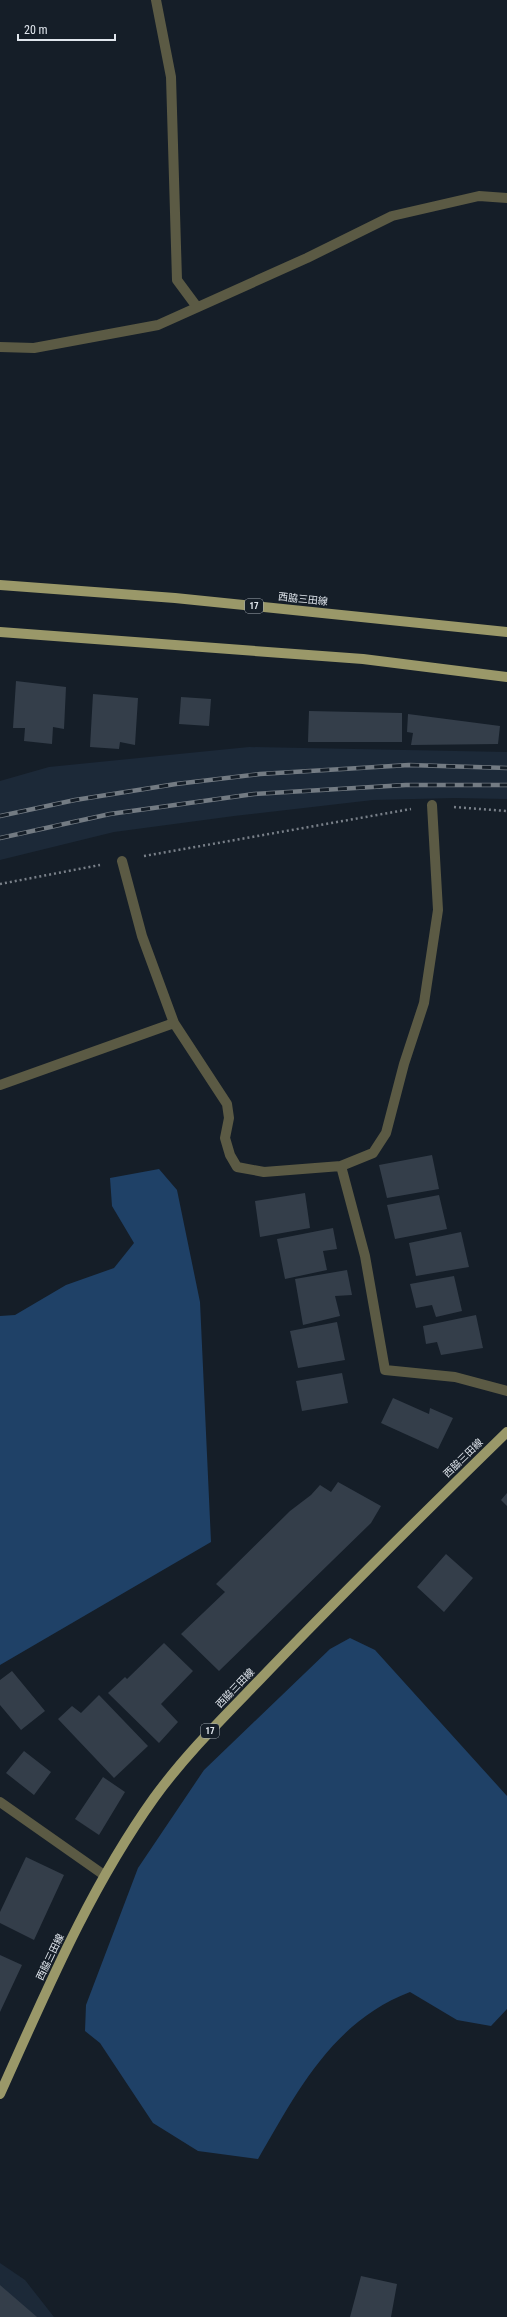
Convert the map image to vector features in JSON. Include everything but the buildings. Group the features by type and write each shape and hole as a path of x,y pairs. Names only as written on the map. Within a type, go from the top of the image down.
{"main road":[{"name":"西脇三田線","path":"0,585 175,598 507,632"},
{"path":"0,632 363,659 507,677"},
{"name":"西脇三田線","path":"0,2094 61,1959 104,1875 155,1797 203,1739 360,1575 507,1432"}],"street":[{"path":"156,0 171,77 177,280 197,307"},
{"path":"0,347 34,348 158,325 307,258 392,216 479,196 507,198"},
{"path":"122,860 142,936 174,1023 227,1104 229,1118 225,1138 230,1155 237,1167 264,1172 341,1166 373,1153 386,1133 404,1064 424,1003 438,910 432,805"},
{"path":"0,1085 174,1023"},
{"path":"341,1166 365,1256 384,1370 455,1376 507,1391"},
{"path":"0,1802 104,1875"}],"path":[{"path":"0,884 122,860 432,805 507,811"}],"shaded area":[{"path":"249,747 507,752 507,799 455,798 373,800 234,816 114,832 0,860 0,781 49,767"},
{"path":"0,2263 25,2280 54,2317 0,2317"}],"water":[{"path":"159,1169 177,1190 200,1302 211,1542 0,1665 0,1316 15,1315 66,1285 114,1268 134,1243 112,1206 110,1178"},
{"path":"350,1638 375,1650 507,1796 507,2009 491,2026 457,2020 410,1992 383,2005 359,2021 338,2040 319,2062 303,2085 287,2109 258,2159 198,2151 153,2123 100,2043 85,2031 86,2005 138,1868 204,1770 330,1649"}],"railway":[{"path":"0,816 75,800 176,784 260,774 409,765 507,768"},
{"path":"0,838 110,814 254,794 406,785 507,785"}]}
